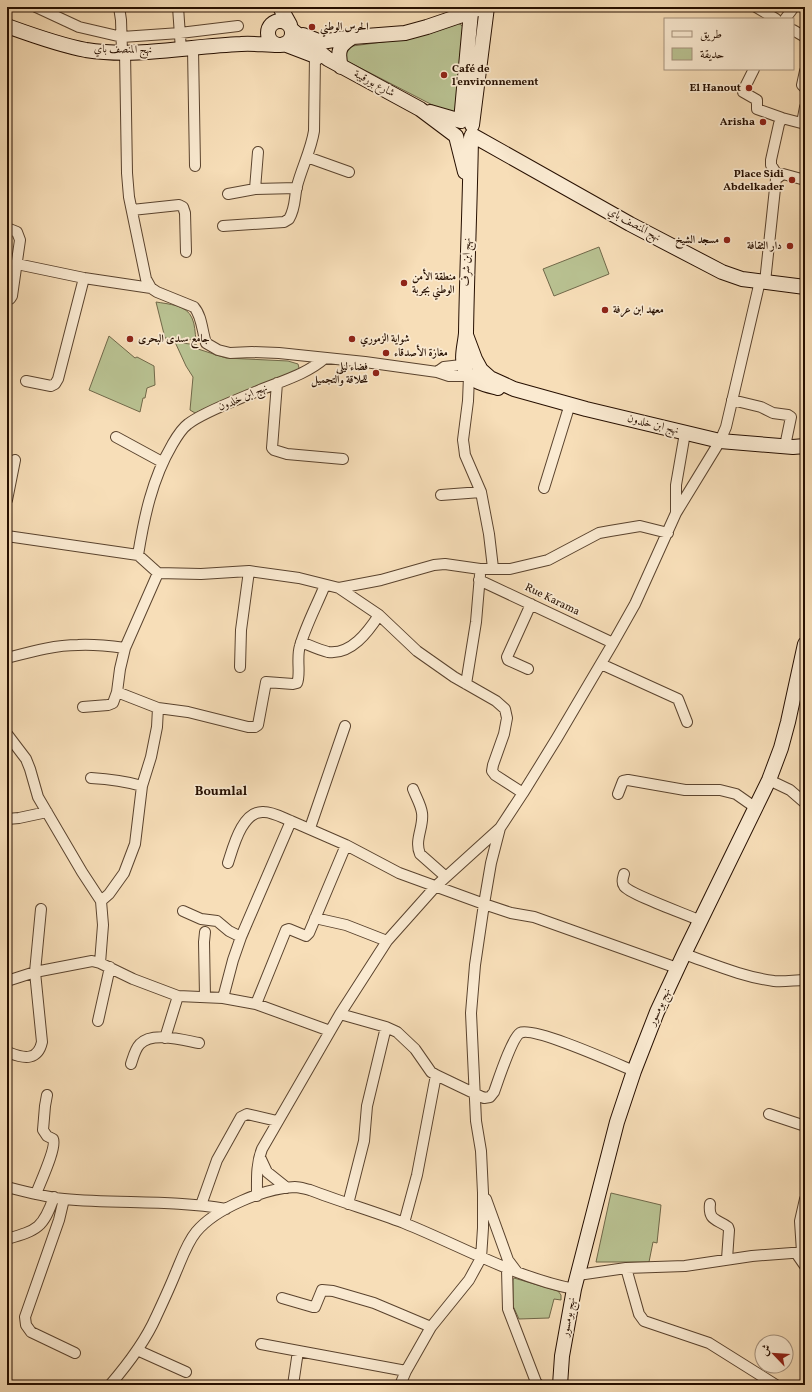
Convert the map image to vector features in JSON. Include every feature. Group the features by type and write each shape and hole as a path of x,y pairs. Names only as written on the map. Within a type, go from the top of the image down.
{"main road":[{"path":"275,7 267,34 268,38 274,44 281,45 287,43 291,37 291,28"},
{"name":"شارع بورقيبة","path":"280,7 291,28 320,56"},
{"name":"نهج ابن شرف","path":"469,130 487,7"},
{"path":"242,44 275,21 283,21 291,28 321,42 405,32 427,27 476,10"},
{"name":"نهج ابن شرف","path":"473,369 463,347 466,335 470,190 469,130 476,10"},
{"name":"نهج المنصف باي","path":"7,26 32,35 85,50 124,52 187,49 242,44"},
{"path":"341,67 339,59 341,46 353,37"},
{"name":"شارع بورقيبة","path":"242,44 281,45 320,56 420,109 469,130"},
{"name":"شارع بورقيبة","path":"420,109 456,136"},
{"path":"456,136 466,140 469,130"},
{"name":"نهج المنصف باي","path":"469,130 709,266 742,279 805,287"},
{"name":"نهج ابن شرف","path":"456,136 470,190"},
{"name":"نهج ابن خلدون","path":"473,369 514,389 720,441 794,446"},
{"path":"794,446 805,457"},
{"name":"نهج بومسور","path":"560,1385 562,1356 574,1289 617,1122 634,1071 657,1012 769,780 781,748 802,679 805,644"}],"street":[{"path":"36,7 79,27 122,37 180,33 238,26"},
{"path":"119,7 124,52 126,150 129,197 146,279 151,288"},
{"path":"178,7 180,33 187,49 195,166"},
{"path":"756,7 774,18"},
{"path":"786,18 794,7"},
{"path":"794,31 805,37"},
{"path":"223,226 284,222 289,219 294,208 296,188 314,131 320,56"},
{"path":"753,70 743,88 743,92 756,100 756,108 758,110 804,124 805,107"},
{"path":"805,71 802,85 805,88"},
{"path":"778,176 771,165 771,160 779,124 782,118"},
{"path":"255,189 258,152"},
{"path":"307,157 349,172"},
{"path":"257,1196 257,1175 260,1155 277,1121 340,1014 387,941 436,886 500,828 523,793 601,664 635,604 676,513 720,441 726,427 763,281 775,181 778,176 783,174 805,180"},
{"path":"228,194 255,189 296,188"},
{"path":"132,210 179,205 183,207 185,213 186,252"},
{"path":"7,228 17,232 19,236 17,264 12,296 10,299 7,299"},
{"path":"17,264 84,278 151,288 157,292 194,307 198,312 206,343 218,350 230,353 279,353 437,372 444,367 473,369 463,440 465,455 482,492 489,534 492,568"},
{"path":"26,381 51,386 55,384 58,379 84,278"},
{"name":"نهج ابن خلدون","path":"138,556 152,489 162,462 180,432 188,424 204,414 314,367 326,358"},
{"path":"277,383 272,448 287,454 343,459"},
{"path":"732,400 792,417 794,446"},
{"path":"544,488 570,404"},
{"path":"676,513 676,485 685,432"},
{"path":"116,437 162,462"},
{"path":"7,500 15,460"},
{"path":"441,495 482,492"},
{"path":"339,588 382,580 434,565 444,564 480,569 510,569 541,562 599,534 610,531 640,526 668,533"},
{"path":"7,536 138,556 158,573 201,574 249,571 299,578 339,588 379,615 417,651 505,709 507,718 504,734 492,771 495,775 523,793"},
{"path":"466,684 476,622 480,569"},
{"path":"240,667 240,630 249,571"},
{"path":"83,707 108,705 113,703 118,692 120,669 126,648 158,573"},
{"name":"Rue Karama","path":"479,580 613,643"},
{"path":"118,692 158,708 188,712 226,722 255,727 259,723 266,682 293,684 299,680 298,656 301,642 325,585"},
{"path":"528,669 508,660 507,657 531,604"},
{"path":"301,642 327,652 342,651 355,643 367,632 379,615"},
{"path":"7,658 42,649 68,645 80,644 126,648"},
{"path":"601,664 678,699 687,722"},
{"path":"101,901 116,885 130,860 136,838 142,786 151,757 157,727 158,708"},
{"path":"310,828 346,726"},
{"path":"7,734 26,759 38,797 82,872 101,901 103,925 100,963"},
{"path":"91,778 114,779 142,786"},
{"path":"618,794 623,781 628,780 685,790 720,790 736,794 756,808"},
{"path":"769,780 790,790 805,803"},
{"path":"413,789 422,814 417,841 420,854 446,877"},
{"path":"7,819 47,812"},
{"path":"228,863 236,839 246,821 254,815 265,812 310,828 399,873 511,913 534,917 677,968"},
{"path":"224,998 233,960 241,938 291,821"},
{"path":"400,1385 406,1371 431,1327 469,1280 482,1258 483,1193 481,1151 476,1121 470,1013 484,904 491,863 500,828"},
{"path":"256,1004 286,930 289,929 308,935 346,845"},
{"path":"624,874 622,882 625,887 650,900 701,921"},
{"path":"10,1053 26,1057 34,1056 41,1048 42,1042 35,972 41,909"},
{"path":"183,911 201,919 217,921 241,938"},
{"path":"315,918 346,925 387,941"},
{"path":"205,932 205,997"},
{"path":"684,954 730,970 766,979 783,981 805,980"},
{"path":"7,981 35,972 92,961 110,967 139,982 178,996 224,998 256,1004 330,1031"},
{"path":"98,1021 110,967"},
{"path":"165,1038 178,996"},
{"path":"340,1014 386,1027 397,1032 415,1049 431,1072 484,1098 490,1097 494,1092 512,1045 519,1034 524,1032 530,1032 557,1040 634,1071"},
{"path":"348,1204 364,1141 367,1106 386,1027"},
{"path":"131,1064 138,1046 145,1040 151,1038 165,1038 199,1043"},
{"path":"404,1223 419,1167 436,1075"},
{"path":"36,1194 53,1152 55,1143 53,1139 47,1136 43,1130 47,1095"},
{"path":"201,1205 217,1160 240,1116 247,1114 277,1121"},
{"path":"769,1114 805,1126"},
{"path":"260,1155 267,1172 287,1188"},
{"path":"7,1187 64,1199 201,1205 226,1209"},
{"path":"110,1385 137,1350 156,1316 186,1248 196,1232 212,1218 226,1209 257,1196 287,1188 297,1187 310,1190 404,1223 507,1269 543,1282 574,1289"},
{"path":"483,1193 508,1260 518,1272"},
{"path":"7,1239 27,1233 39,1226 47,1216 54,1197"},
{"path":"64,1199 59,1220 25,1316 26,1325 31,1332 75,1353"},
{"path":"805,1199 800,1221 801,1252 805,1266"},
{"path":"710,1204 709,1211 713,1218 728,1226 730,1230 727,1259"},
{"path":"578,1275 626,1268 684,1266 727,1259 801,1252"},
{"path":"626,1268 639,1314 644,1321 709,1343 776,1385"},
{"path":"507,1269 508,1309 536,1382 539,1385"},
{"path":"282,1298 313,1307 315,1306 322,1290 333,1291 374,1303 431,1327"},
{"path":"261,1344 406,1371"},
{"path":"137,1350 186,1372"},
{"path":"293,1385 298,1350"}],"green space":[{"path":"458,23 464,27 457,111 450,114 343,59 345,47 405,39"},
{"path":"599,247 609,274 554,296 543,269"},
{"path":"156,302 177,306 186,310 190,314 194,323 196,340 165,338"},
{"path":"109,336 135,358 137,357 154,366 155,385 147,388 140,412 89,390"},
{"path":"175,342 197,345 198,349 226,358 288,361 298,364 299,368 195,413 190,410 193,377"},
{"path":"611,1193 661,1205 657,1243 653,1242 649,1262 596,1262"},
{"path":"514,1278 558,1291 561,1295 561,1300 554,1299 549,1318 519,1319 513,1306"}],"place":[{"name":"الحرس الوطني","path":"312,27"},
{"name":"Café de l'environnement","path":"444,75"},
{"name":"El Hanout","path":"749,88"},
{"name":"Arisha","path":"763,122"},
{"name":"Place Sidi Abdelkader","path":"792,180"},
{"name":"مسجد الشيخ","path":"727,240"},
{"name":"دار الثقافة","path":"790,246"},
{"name":"منطقة الأمن الوطني بجربة","path":"404,283"},
{"name":"معهد ابن عرفة","path":"605,310"},
{"name":"جامع سىدى البحرى","path":"130,339"},
{"name":"شواية الزموري","path":"352,339"},
{"name":"مغازة الأصدقاء","path":"386,353"},
{"name":"فضاء ليلى للحلاقة والتجميل","path":"376,373"}],"district":[{"name":"Boumlal","path":"221,792"}]}
